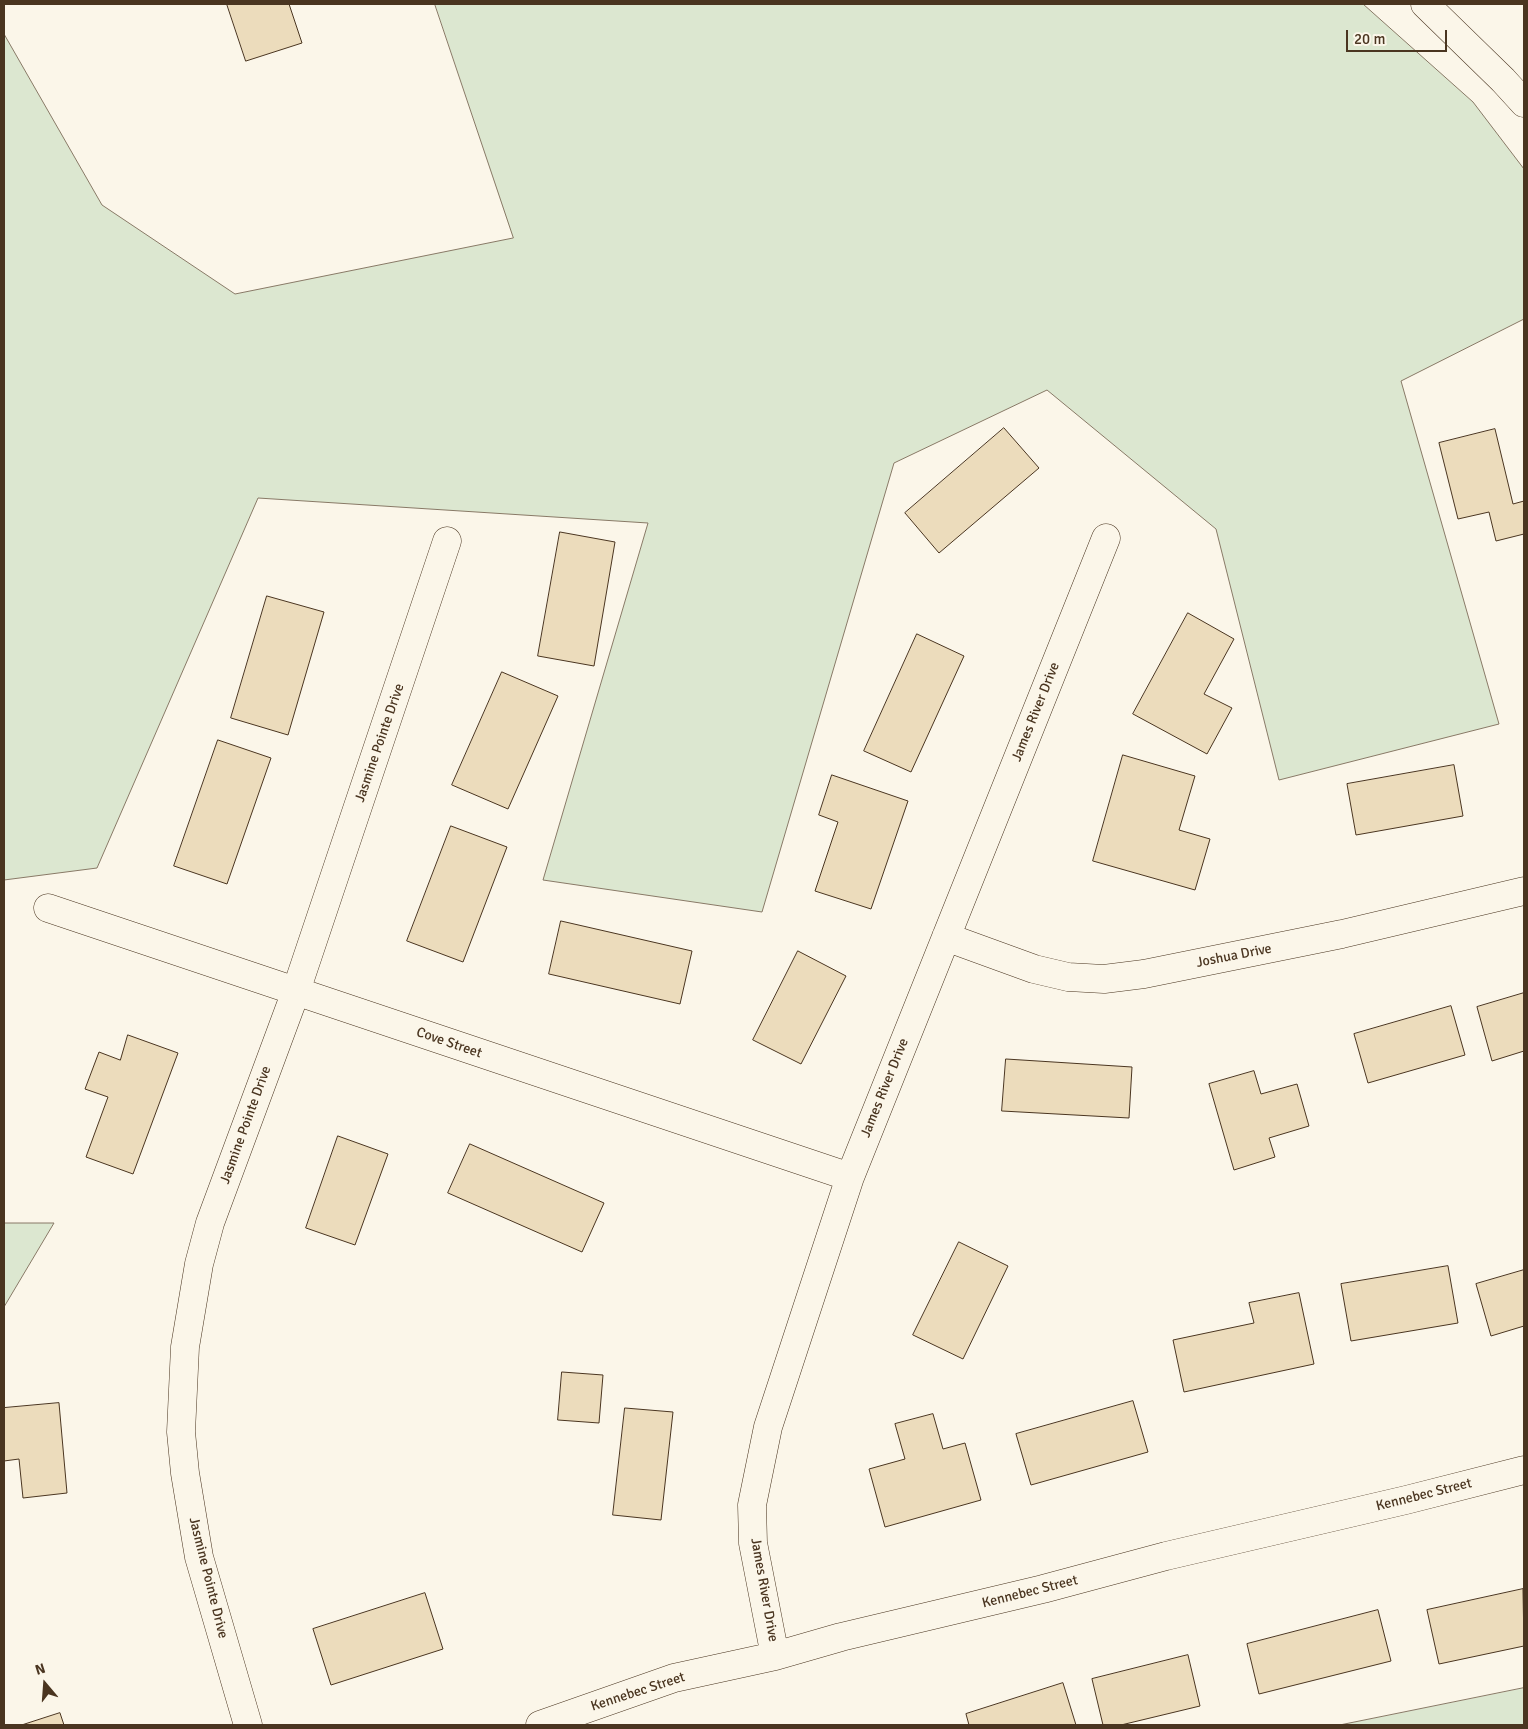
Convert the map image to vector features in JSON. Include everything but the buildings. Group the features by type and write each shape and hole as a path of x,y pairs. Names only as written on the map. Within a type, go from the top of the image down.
{"street":[{"path":"1425,4 1504,80 1524,103"},
{"name":"James River Drive","path":"775,1656 754,1543 752,1505 758,1466 768,1427 850,1177 1106,538"},
{"name":"Jasmine Pointe Drive","path":"248,1725 199,1557 185,1473 181,1432 185,1347 199,1264 210,1223 296,991 447,541"},
{"name":"Joshua Drive","path":"946,937 1034,969 1068,976 1104,979 1144,974 1342,934 1524,891"},
{"name":"Cove Street","path":"48,908 850,1177"},
{"name":"Kennebec Street","path":"540,1725 579,1719 674,1678 775,1656 842,1637 1043,1589 1166,1556 1406,1500 1524,1470"}],"green space":[{"path":"435,4 1363,4 1473,102 1524,169 1524,319 1401,381 1499,724 1279,780 1216,529 1047,390 894,463 762,912 543,880 648,523 258,498 97,868 4,880 4,34 102,205 235,294 513,238"},
{"path":"4,1223 54,1223 4,1307"},
{"path":"1524,1688 1524,1725 1340,1725"}]}
